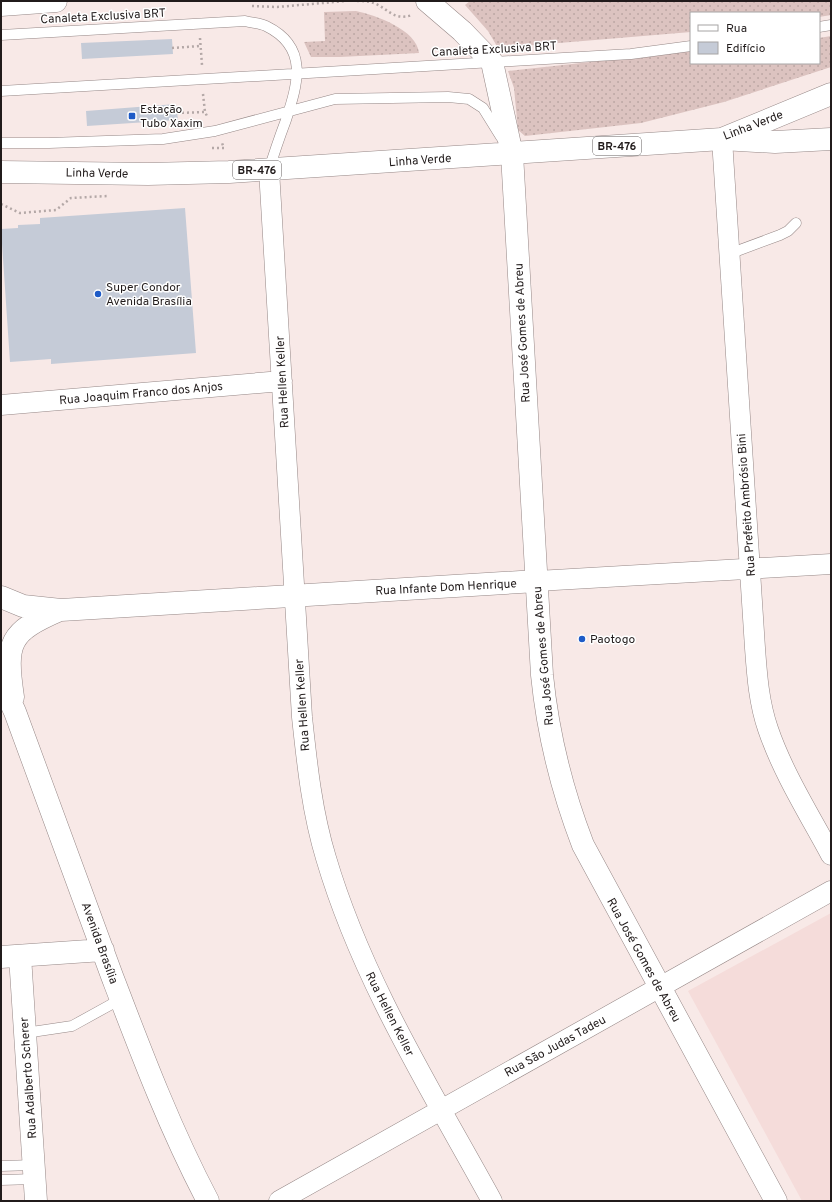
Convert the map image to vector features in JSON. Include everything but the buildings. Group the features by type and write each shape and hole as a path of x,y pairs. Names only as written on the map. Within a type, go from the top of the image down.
{"main road":[{"path":"1,4 56,1"},
{"path":"421,8 462,31 492,62"},
{"name":"Rua José Gomes de Abreu","path":"492,62 512,154 537,581 547,719 556,764 569,809 583,845 659,988 776,1201"},
{"name":"Linha Verde","path":"1,172 185,174 269,170 722,139 831,94"},
{"path":"722,139 775,142 831,139"},
{"name":"Rua Infante Dom Henrique","path":"1,597 23,606 61,610 537,581"},
{"name":"Rua Infante Dom Henrique","path":"15,712 9,667 10,649 22,630 40,619 61,610"},
{"name":"Avenida Brasília","path":"1,681 15,712 121,999 173,1130 208,1201"},
{"path":"11,956 103,950"},
{"name":"Rua Adalberto Scherer","path":"11,956 26,1032 36,1201"}],"street":[{"name":"Rua Prefeito Ambrósio Bini","path":"722,139 757,675 761,702 768,729 791,782 831,855"},
{"name":"Rua Hellen Keller","path":"269,170 306,755 313,802 325,857 346,918 370,977 492,1201"},
{"name":"Rua Joaquim Franco dos Anjos","path":"1,405 282,381"},
{"name":"Rua Infante Dom Henrique","path":"537,581 831,564"},
{"name":"Rua São Judas Tadeu","path":"279,1201 831,891"}],"lane":[{"name":"Canaleta Exclusiva BRT","path":"1,35 245,21 265,26 282,37 294,54 298,74 296,89 269,170"},
{"path":"820,27 831,25"},
{"name":"Canaleta Exclusiva BRT","path":"1,91 631,54 690,46"},
{"path":"1,143 162,140 216,131 335,99 448,96 469,99 483,108 512,154"},
{"path":"729,254 780,235 788,231 796,223"},
{"path":"26,1032 72,1026 121,999"},
{"path":"1,1166 34,1172"},
{"path":"1,1180 34,1172"}],"path":[{"path":"247,5 277,6 346,1"},
{"path":"357,1 371,2 400,17 421,8"},
{"path":"172,48 200,46"},
{"path":"177,113 205,112"},
{"path":"1,204 20,213 56,210"}],"shaded area":[{"path":"470,1 831,1 831,15 820,17 820,12 690,12 690,32 498,48 488,31 465,5"},
{"path":"356,11 384,20 403,31 411,37 417,45 419,53 311,57 304,42 325,41 324,12"},
{"path":"831,36 831,67 724,102 641,123 525,136 518,130 514,88 508,71 690,51 690,64 820,64 820,38"},
{"path":"831,913 831,1201 802,1201 688,991"}],"place":[{"name":"Estação Tubo Xaxim","path":"132,116"},
{"name":"Super Condor Avenida Brasília","path":"98,294"},
{"name":"Paotogo","path":"582,639"}]}
